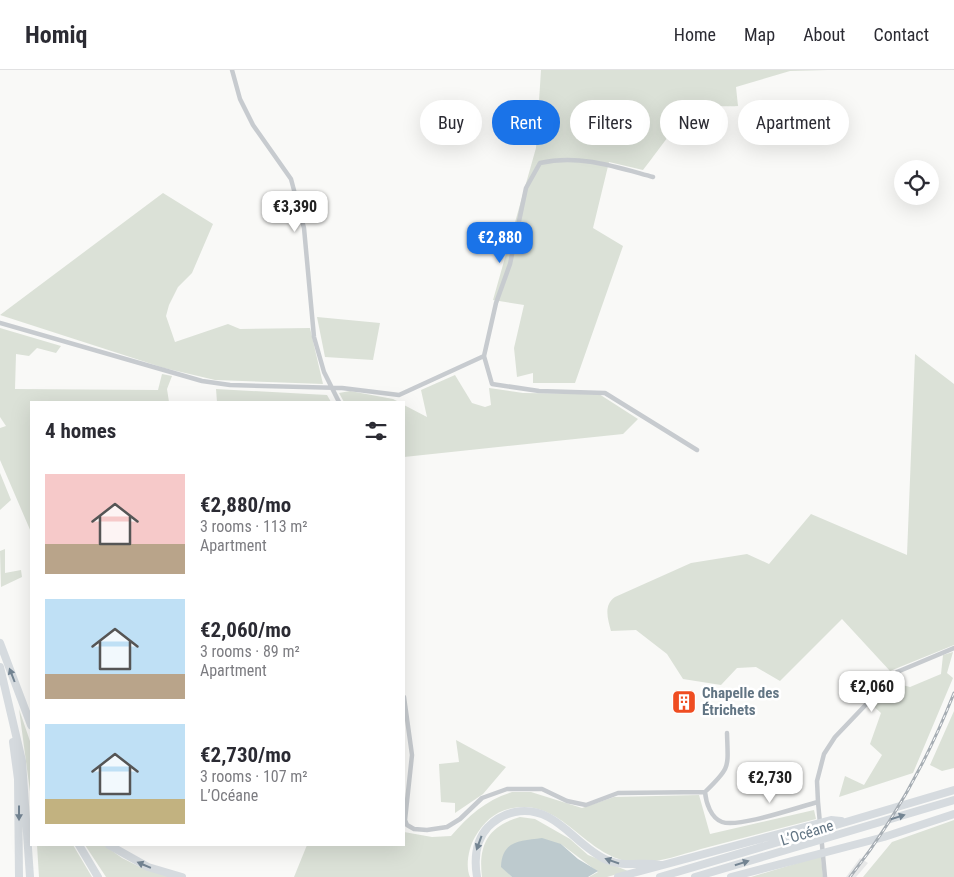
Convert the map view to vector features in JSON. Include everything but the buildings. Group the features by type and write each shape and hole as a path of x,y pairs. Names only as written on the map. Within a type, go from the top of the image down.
{"highway":[{"path":"0,643 30,722"},
{"path":"0,667 22,760 30,877"},
{"path":"8,695 18,779 19,877"},
{"name":"L’Océane","path":"660,877 954,790"},
{"name":"L’Océane","path":"695,877 954,800"},
{"path":"478,877 476,850 485,830 502,816 523,811 535,812 554,820 608,860 631,865 660,865"},
{"path":"731,877 884,837 954,814"},
{"path":"618,877 832,820 846,822"},
{"path":"80,846 98,877"},
{"path":"111,846 148,867 182,877"}],"street":[{"path":"232,70 240,99 253,125 291,178 304,228 314,338 324,372 338,401"},
{"path":"653,177 594,162 554,160 540,163 526,188 510,264 496,303 484,356 492,384 539,391 605,393 697,450"},
{"path":"0,323 216,384 332,388 399,395 484,356"},
{"path":"825,877 825,864 817,809 817,781 824,754 835,737 897,672 954,648"},
{"path":"405,704 412,755 405,815 407,825 410,828 427,830 447,827 460,820 482,798 507,789 542,790 567,801 586,805 618,793 704,792 720,778 729,764 727,733"},
{"path":"704,792 706,802 720,822 736,824 818,802"}],"shaded area":[{"path":"541,70 828,70 790,71 736,87 738,106 728,106 728,100 660,100 660,145 662,145 643,170 609,162 593,228 623,246 575,383 533,383 533,373 517,377 514,348 524,305 493,300 536,145 560,145 560,100 539,100"},
{"path":"163,193 213,224 192,273 178,287 169,305 166,316 175,342 228,324 240,329 310,328 323,384 215,380 164,368 0,315"},
{"path":"317,317 380,323 373,360 325,357"},
{"path":"0,328 61,346 56,353 37,348 29,356 16,354 15,389 158,390 162,374 172,376 167,389 169,401 30,401 30,530 0,460 0,428 6,426 0,417"},
{"path":"915,354 954,384 954,645 890,671 842,619 780,681 756,667 737,668 721,685 683,679 667,654 636,630 611,631 608,608 611,600 615,597 691,563 747,554 769,564 811,514 907,555"},
{"path":"455,375 472,403 485,407 491,405 489,388 523,393 599,394 638,419 623,434 405,457 405,406 427,417 421,390"},
{"path":"216,389 327,395 330,401 217,401"},
{"path":"350,391 397,401 343,401 339,393"},
{"path":"0,473 11,500 0,510"},
{"path":"5,549 5,573 21,570 22,577 1,587 0,551"},
{"path":"953,652 947,673 953,678 913,773 839,797 845,776 864,785 882,755 870,744 881,713 871,704 891,682 910,687 941,674 943,655"},
{"path":"19,709 30,741 30,792"},
{"path":"954,711 954,768 942,771 930,765"},
{"path":"456,740 506,767 483,794 455,813 455,803 441,802 439,764 459,762"},
{"path":"512,792 531,792 582,808 614,797 699,795 710,834 814,810 816,819 668,859 634,862 617,858 602,851 561,820 547,812 531,808 513,808 507,809 491,818 475,837 468,857 470,877 294,877 307,846 405,846 405,832 432,837 451,836 478,809"},
{"path":"520,817 535,819 570,839 588,855 628,871 607,877 589,877 598,872 561,844 501,866 512,877 482,877 482,855 487,838 500,826"},
{"path":"954,820 954,877 863,877 892,842"},
{"path":"542,838 561,844 578,859 598,871 588,877 512,877 501,867 502,858 509,847 520,841"},
{"path":"37,846 74,846 92,877 39,877"},
{"path":"86,846 105,846 122,858 140,867 171,877 106,877"},
{"path":"821,856 823,877 751,877"},
{"path":"860,858 868,863 856,877 846,877"}],"railway":[{"path":"850,877 881,834 909,789 933,742 954,693"}],"place":[{"name":"Chapelle des Étrichets","path":"684,702"}]}
